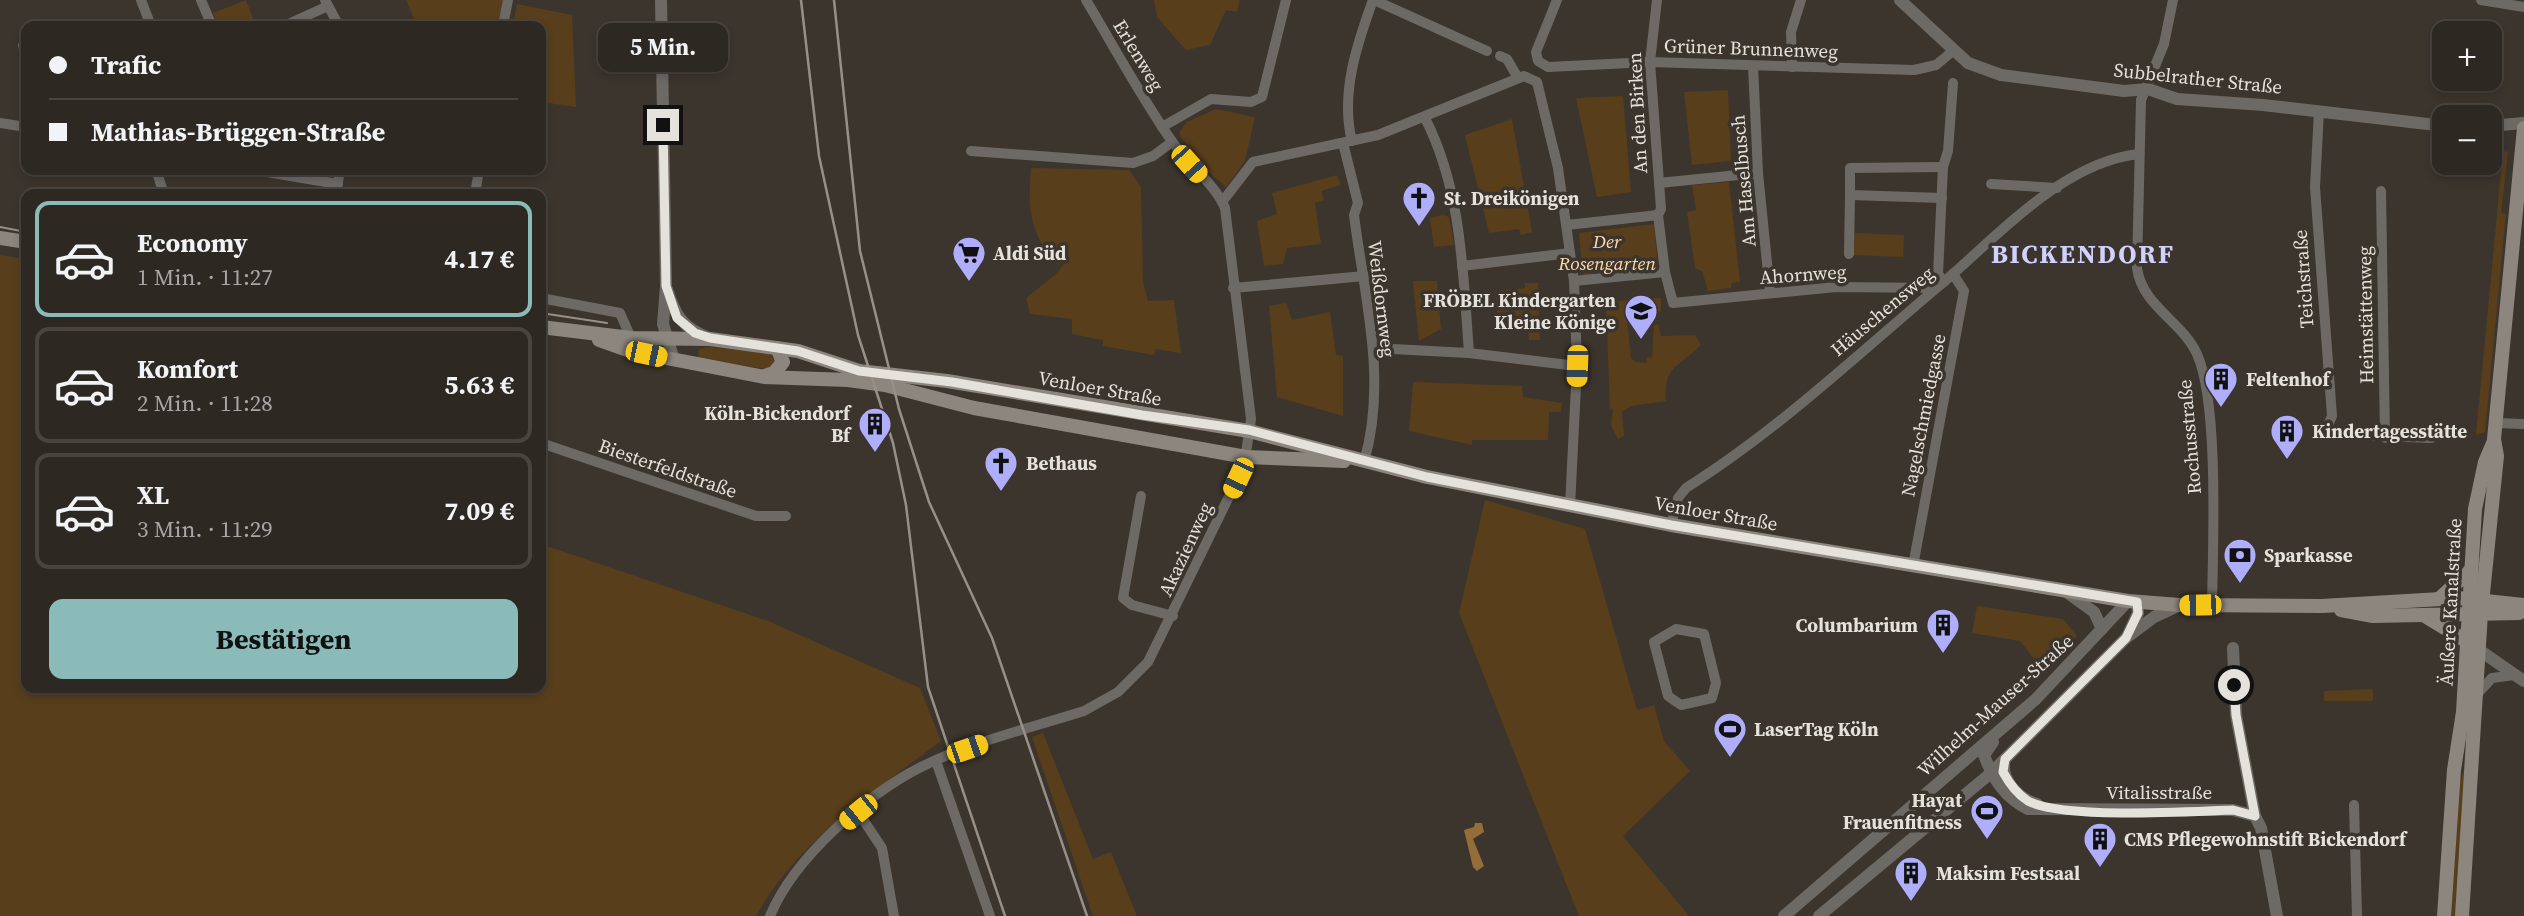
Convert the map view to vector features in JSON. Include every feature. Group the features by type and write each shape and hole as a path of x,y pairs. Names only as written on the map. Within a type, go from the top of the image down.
{"main road":[{"name":"Äußere Kanalstraße","path":"2462,916 2480,650 2472,570 2475,509 2485,462 2494,439 2524,125"},
{"path":"0,238 21,241"},
{"name":"Venloer Straße","path":"546,328 631,338 710,338 777,348 859,371 952,382 1142,415 1249,430 1364,461 1671,525 2132,601 2180,605 2322,607 2440,598 2476,607 2524,613"},
{"name":"Venloer Straße","path":"578,333 629,351 764,377 848,380 885,385 974,408 1246,457 1364,461"},
{"path":"697,363 692,351 710,338"},
{"path":"764,377 780,368 782,356 777,348"},
{"name":"Äußere Kanalstraße","path":"2444,916 2466,641 2476,607 2492,514 2497,456 2494,439"},
{"path":"2475,509 2483,505 2492,514"},
{"path":"2440,598 2472,570"},
{"name":"Venloer Straße","path":"2322,607 2373,616 2423,615 2476,607 2524,605"},
{"path":"2423,615 2466,641"},
{"path":"2454,770 2464,766 2471,771"}],"street":[{"path":"141,0 149,21"},
{"path":"201,0 210,21"},
{"path":"504,21 508,0"},
{"path":"661,0 666,286 663,302 665,337 674,360"},
{"name":"Erlenweg","path":"1086,0 1162,127"},
{"path":"1286,0 1262,97 1251,102 1211,99 1162,127 1222,202 1253,162 1348,142 1425,118 1518,78 1533,78 1542,91 1567,225 1574,281 1577,366 1570,506"},
{"path":"1373,0 1488,51"},
{"name":"Weißdornweg","path":"1364,461 1371,438 1373,348 1365,276 1360,266 1354,215 1358,203 1348,142 1347,102 1358,46 1373,0"},
{"name":"Grüner Brunnenweg","path":"1557,0 1536,52 1542,65 1556,67 1650,62 1927,69 1941,63 1953,51"},
{"name":"An den Birken","path":"1657,0 1650,62 1661,209 1658,215 1672,303"},
{"path":"1792,67 1791,32 1801,0"},
{"name":"Subbelrather Straße","path":"1900,0 1968,63 2001,75 2124,91 2148,89 2177,99 2319,111 2432,124"},
{"name":"Rochusstraße","path":"2173,0 2167,33 2148,89 2141,100 2138,280 2143,290 2196,353 2207,402 2212,519 2212,604"},
{"path":"2481,0 2524,7"},
{"path":"293,21 326,3 336,21"},
{"path":"1500,56 1507,59 1518,78"},
{"name":"Am Haselbusch","path":"1753,66 1758,173 1770,293"},
{"name":"Nagelschmiedgasse","path":"1913,566 1964,291 1944,281 1938,274 1943,167 1948,151 1954,83"},
{"name":"Teichstraße","path":"2319,111 2315,187 2332,416 2326,430 2339,435 2385,438"},
{"path":"1425,118 1452,194 1462,266 1469,353"},
{"path":"0,123 21,126"},
{"path":"2502,126 2524,125"},
{"path":"971,151 1133,163 1153,156 1172,142"},
{"name":"Häuschensweg","path":"1671,525 1678,498 1686,488 1766,431 2057,188 2101,162 2139,154"},
{"path":"1849,254 1850,168 1943,167"},
{"path":"1659,183 1758,173"},
{"path":"277,175 337,189"},
{"path":"1991,184 2057,188"},
{"name":"Heimstättenweg","path":"2381,191 2385,438"},
{"path":"1850,195 1942,198"},
{"name":"Akazienweg","path":"770,916 802,865 858,812 905,776 936,761 1084,711 1103,702 1133,680 1148,662 1173,615 1246,457 1251,419 1222,202"},
{"path":"1567,225 1658,215"},
{"path":"1462,266 1570,253"},
{"path":"1574,281 1665,272"},
{"path":"1233,288 1365,276"},
{"name":"Ahornweg","path":"1672,303 1836,287 1944,281"},
{"path":"666,286 677,318 695,333 710,338"},
{"path":"546,299 605,307 620,313 631,338"},
{"path":"1373,348 1469,353 1577,366"},
{"path":"2496,423 2524,424"},
{"path":"2385,438 2431,438"},
{"name":"Biesterfeldstraße","path":"546,445 756,516 786,516"},
{"path":"1141,496 1123,598 1132,605 1173,615"},
{"name":"Venloer Straße","path":"2065,590 2094,612 2102,629"},
{"path":"2126,638 2138,613 2132,601"},
{"name":"Wilhelm-Mauser-Straße","path":"1784,916 1798,912 2006,725 2094,640 2115,611 2132,601"},
{"path":"1819,916 1991,773 2126,638 2154,617 2180,605"},
{"path":"1676,629 1704,634 1716,683 1712,698 1681,705 1668,696 1654,642 1676,629"},
{"path":"2480,635 2520,678"},
{"name":"Wilhelm-Mauser-Straße","path":"2094,640 2108,657"},
{"path":"2466,641 2520,678"},
{"path":"2233,648 2236,715 2277,916"},
{"name":"Äußere Kanalstraße","path":"2477,694 2488,680 2496,676 2520,678"},
{"path":"1991,773 1984,755 2006,725"},
{"name":"Vitalisstraße","path":"2005,759 2003,772 2021,796 2030,802 2061,811"},
{"path":"936,761 990,916"},
{"name":"Vitalisstraße","path":"1991,773 2017,804 2028,810 2233,810 2255,816"},
{"path":"2354,805 2357,916"},
{"path":"858,812 882,848 894,916"}],"green space":[{"path":"246,0 254,21 216,21 213,13"},
{"path":"406,0 504,0 499,21 415,21"},
{"path":"1154,0 1240,0 1237,12 1226,10 1210,45 1186,50 1157,17"},
{"path":"517,4 572,15 576,107 546,103 546,21 514,21"},
{"path":"1728,90 1731,161 1692,165 1684,92"},
{"path":"1623,96 1631,192 1597,197 1576,98"},
{"path":"1216,109 1255,117 1245,161 1226,187 1195,160 1179,133 1187,122"},
{"path":"1512,119 1532,232 1521,235 1519,229 1489,233 1465,135"},
{"path":"2503,151 2508,152 2501,213 2506,214 2485,432 2476,435 2502,175"},
{"path":"1031,168 1129,170 1141,187 1143,282 1148,301 1174,300 1181,353 1155,349 1154,355 1103,346 1103,340 1072,334 1072,319 1030,314 1026,298 1055,275 1069,258 1058,265 1048,254 1036,231 1030,196"},
{"path":"1337,175 1341,185 1321,191 1324,200 1315,203 1321,244 1287,248 1283,264 1264,266 1257,221 1277,214 1272,193"},
{"path":"1729,182 1740,282 1731,283 1731,288 1708,291 1702,271 1695,268 1687,212 1696,210 1692,185"},
{"path":"1443,215 1449,217 1454,245 1434,247 1430,218"},
{"name":"Der Rosengarten","path":"1654,224 1658,269 1583,277 1579,233"},
{"path":"1855,233 1904,235 1903,257 1854,255"},
{"path":"0,255 21,258 21,693 546,693 546,546 768,621 920,688 941,741 839,819 793,864 756,916 0,916"},
{"path":"1413,281 1437,281 1441,329 1419,341"},
{"path":"1525,283 1538,283 1540,340 1529,340 1528,332 1518,330 1517,323 1498,323 1495,291 1525,288"},
{"path":"1661,298 1661,311 1627,319 1631,358 1635,362 1646,363 1647,357 1652,358 1654,325 1658,324 1661,336 1695,335 1701,345 1670,374 1666,401 1631,406 1622,412 1624,436 1618,439 1611,425 1613,408 1610,410 1606,302"},
{"path":"1286,303 1292,320 1330,312 1336,355 1343,356 1343,416 1277,397 1269,306"},
{"path":"708,347 768,353 776,360 775,365 766,369 698,358 699,349"},
{"path":"1413,382 1522,386 1523,397 1562,403 1561,412 1549,412 1548,440 1472,440 1472,445 1409,431"},
{"path":"1485,500 1585,529 1637,710 1654,705 1664,741 1690,771 1623,836 1689,916 1579,916 1459,613"},
{"path":"1977,606 2063,619 2077,636 2044,672 2020,641 1972,633"},
{"path":"2373,689 2373,701 2324,701 2324,691"},
{"path":"1043,733 1093,859 1111,852 1137,916 1093,916 1032,737"},
{"path":"2464,769 2457,916 2448,916 2458,788"}],"shaded area":[{"path":"1475,823 1482,823 1484,832 1473,839 1484,866 1477,871 1473,867 1464,830 1474,827"}],"tram line":[{"path":"0,227 21,231"},
{"path":"546,314 607,323"}],"railway":[{"path":"801,0 819,156 858,335 893,443 906,505 928,687 1005,916"},
{"path":"834,0 860,251 899,409 929,502 992,638 1087,916"}],"place":[{"name":"St. Dreikönigen","path":"1419,228"},
{"name":"Aldi Süd","path":"969,283"},
{"name":"FRÖBEL Kindergarten Kleine Könige","path":"1641,341"},
{"name":"Feltenhof","path":"2221,409"},
{"name":"Köln-Bickendorf Bf","path":"875,454"},
{"name":"Kindertagesstätte","path":"2287,461"},
{"name":"Bethaus","path":"1001,493"},
{"name":"Sparkasse","path":"2240,585"},
{"name":"Columbarium","path":"1943,655"},
{"name":"LaserTag Köln","path":"1730,759"},
{"name":"Hayat Frauenfitness","path":"1987,841"},
{"name":"CMS Pflegewohnstift Bickendorf","path":"2100,869"},
{"name":"Maksim Festsaal","path":"1911,903"}],"district":[{"name":"BICKENDORF","path":"2083,254"}],"route":[{"path":"663,125 666,286 672,310 683,325 695,333 735,343 798,351 836,366 859,371 952,382 1220,428 1249,430 1427,477 1671,525 2137,602 2138,613 2126,638 2082,685 2005,759 2003,772 2021,796 2030,802 2061,811 2233,810 2255,816 2255,802 2236,715 2234,685"}]}
